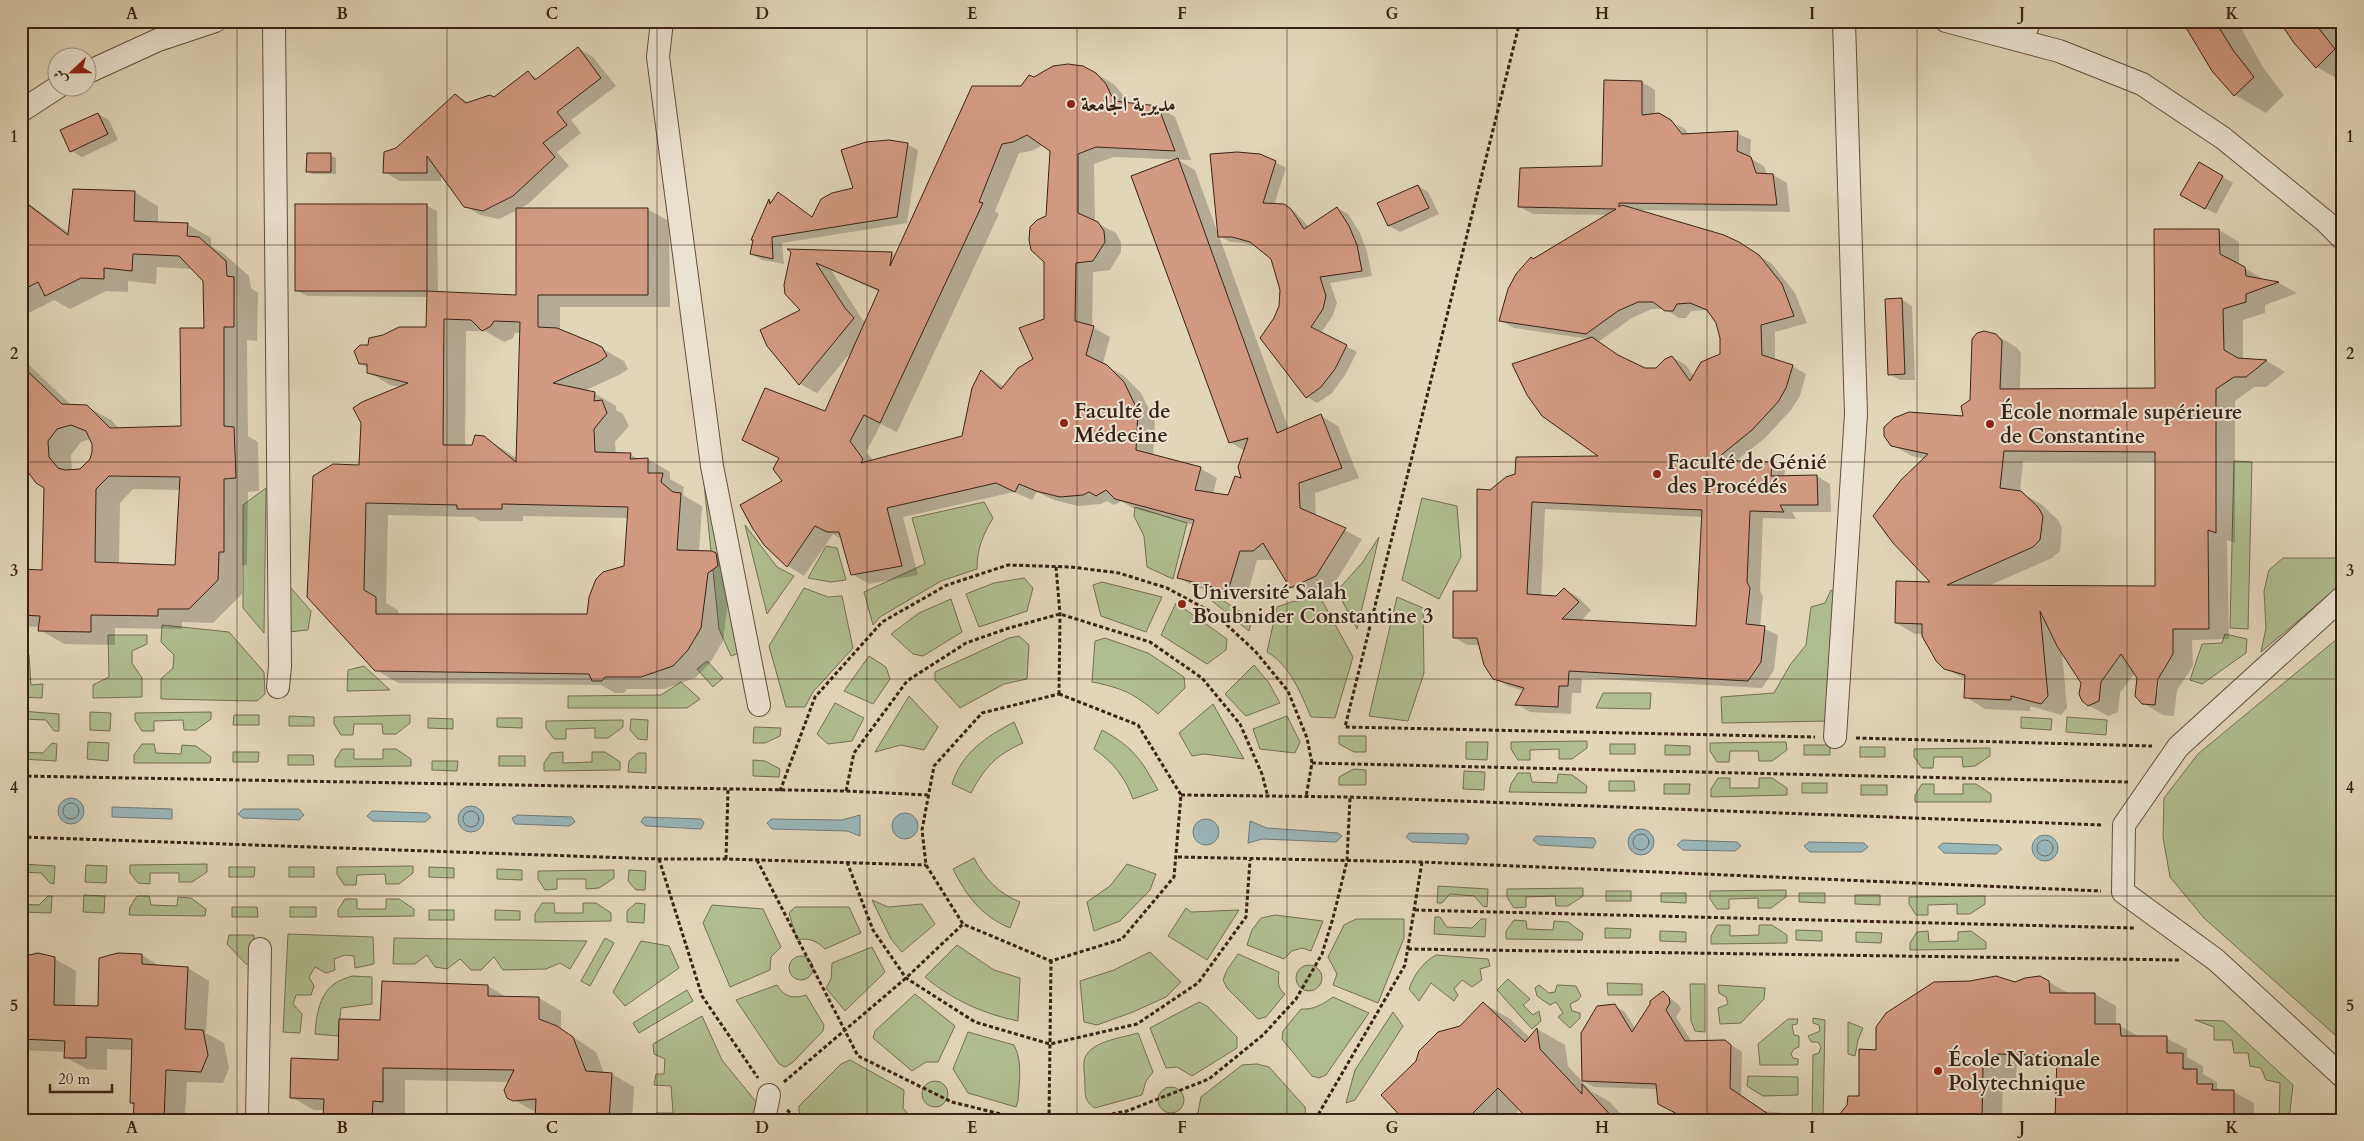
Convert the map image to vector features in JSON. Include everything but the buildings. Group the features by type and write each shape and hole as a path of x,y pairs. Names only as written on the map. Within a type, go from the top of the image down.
{"lane":[{"path":"98,67 158,40 215,21"},
{"path":"274,21 280,666 278,686"},
{"path":"662,21 658,57 712,466 759,705"},
{"path":"1836,738 1856,414 1844,21"},
{"path":"1946,21 2026,31 2059,51 2142,84 2223,138 2325,221 2343,239"},
{"path":"21,111 48,93"},
{"path":"2343,598 2178,747 2124,826 2123,892 2216,960 2343,1077"},
{"path":"257,1120 260,949"},
{"path":"764,1120 769,1095"}],"path":[{"path":"1520,21 1345,727 2178,747"},
{"path":"780,791 815,697 882,622 947,585 1008,565 1119,573 1167,588 1215,614 1255,651 1288,691 1307,738 1312,763 1306,797"},
{"path":"1056,567 1060,614 1059,694"},
{"path":"846,791 854,753 907,681 966,643 1009,628 1060,614 1150,642 1202,678 1240,724 1262,774 1268,796"},
{"path":"1059,694 1138,725 1181,795 1178,857 1174,877 1122,939 1051,961 964,924 926,865 922,830 934,766 982,713 1059,694"},
{"path":"1312,763 2153,783"},
{"path":"21,776 846,791 928,795"},
{"path":"726,859 728,790"},
{"path":"1181,795 1350,797 2124,826"},
{"path":"1080,1120 1127,1111 1209,1079 1264,1034 1296,999 1322,954 1333,918 1347,861 1350,797"},
{"path":"21,837 659,860 726,859 926,865"},
{"path":"1178,857 1250,860 1422,862 2123,892"},
{"path":"659,860 702,996 769,1095 799,1120"},
{"path":"757,860 858,1056 952,1102 1025,1120"},
{"path":"848,862 873,930 906,978 975,1022 1050,1044 1137,1024 1198,983 1246,916 1250,860"},
{"path":"1314,1120 1405,966 1422,862"},
{"path":"1415,910 2172,929"},
{"path":"769,1095 906,978 964,924"},
{"path":"1408,949 2216,960"},
{"path":"1049,1120 1051,961"}],"green space":[{"path":"699,435 742,652 731,656 719,629"},
{"path":"2234,461 2252,462 2248,629 2230,628"},
{"path":"266,488 264,633 243,608 243,505"},
{"path":"1422,498 1457,506 1461,557 1439,599 1402,580"},
{"path":"984,502 993,518 981,542 977,569 941,581 880,617 873,625 864,592 925,564 912,518"},
{"path":"1135,507 1187,523 1173,579 1147,567 1144,536 1134,516"},
{"path":"745,525 777,567 794,576 767,614"},
{"path":"1379,537 1357,629 1337,591 1362,563"},
{"path":"826,546 837,548 846,580 831,582 808,578"},
{"path":"2283,558 2343,558 2343,583 2261,652 2266,628 2264,591 2269,570"},
{"path":"1024,578 1033,588 1027,611 979,627 966,594 994,583"},
{"path":"1102,582 1162,597 1146,632 1101,616 1093,585"},
{"path":"290,587 311,611 308,630 288,632"},
{"path":"804,588 828,597 842,596 853,648 813,692 805,707 786,707 769,646"},
{"path":"1831,590 1838,594 1830,721 1722,723 1721,697 1774,693 1790,665 1806,645 1811,607 1825,603"},
{"path":"1208,591 1252,619 1249,631 1206,596"},
{"path":"1320,597 1353,657 1335,718 1311,717 1299,690 1288,672 1282,664 1267,652 1277,607 1291,602"},
{"path":"1397,597 1423,608 1424,673 1408,721 1369,716"},
{"path":"951,599 962,632 923,656 913,654 891,634 919,613"},
{"path":"1176,603 1227,639 1226,650 1207,664 1161,635"},
{"path":"162,625 229,632 264,672 265,694 257,701 161,699 161,679 173,668 174,655 161,642"},
{"path":"2225,634 2247,639 2246,653 2202,684 2190,680 2202,644 2222,643"},
{"path":"2343,634 2343,1042 2204,918 2170,877 2163,837 2164,798 2198,754"},
{"path":"108,635 147,635 147,644 132,651 132,663 142,678 142,697 93,698 93,685 109,677"},
{"path":"1019,636 1029,645 1027,679 1004,684 960,708 935,680 935,672 1009,638"},
{"path":"1105,638 1148,653 1184,677 1185,688 1158,714 1127,692 1092,682 1095,641"},
{"path":"21,654 29,655 31,685 43,684 42,698 21,697"},
{"path":"869,656 886,667 890,679 873,704 844,691"},
{"path":"707,661 723,678 713,687 697,669"},
{"path":"1254,665 1269,683 1280,703 1246,716 1225,694"},
{"path":"364,666 390,690 347,691 348,670"},
{"path":"681,682 700,699 687,708 568,708 568,696 661,695"},
{"path":"1603,693 1651,693 1650,709 1596,708"},
{"path":"909,696 938,727 924,750 901,745 875,752"},
{"path":"835,703 864,718 852,741 828,744 817,734"},
{"path":"1213,704 1244,759 1204,754 1192,756 1179,733"},
{"path":"21,711 59,714 59,731 54,731 46,720 21,719"},
{"path":"90,712 111,713 110,731 90,730"},
{"path":"211,712 211,719 196,730 184,730 183,720 154,721 154,731 142,731 135,720 135,713"},
{"path":"234,715 259,715 259,725 233,725"},
{"path":"410,715 410,723 396,734 383,734 382,724 354,724 353,735 341,735 334,724 334,717"},
{"path":"289,716 314,717 314,726 289,726"},
{"path":"1287,716 1300,742 1295,753 1260,749 1253,729"},
{"path":"2021,717 2052,719 2051,730 2021,728"},
{"path":"2067,717 2107,720 2106,735 2066,732"},
{"path":"428,718 453,719 453,729 428,728"},
{"path":"497,718 522,718 522,728 497,727"},
{"path":"631,719 648,720 647,740 638,739 630,730"},
{"path":"623,720 623,727 608,738 595,738 595,728 566,729 566,739 554,739 546,728 546,721"},
{"path":"1014,722 1023,743 998,757 986,769 971,793 952,784 962,763 976,747"},
{"path":"754,727 781,728 780,736 765,743 753,743"},
{"path":"1102,730 1129,748 1141,762 1158,790 1133,799 1118,771 1094,749"},
{"path":"1339,736 1366,736 1366,752 1354,752 1339,744"},
{"path":"1587,741 1587,748 1572,759 1559,759 1559,749 1530,750 1530,760 1518,760 1511,749 1511,742"},
{"path":"88,742 109,743 108,761 87,759"},
{"path":"1466,742 1488,742 1487,760 1466,759"},
{"path":"1786,742 1787,750 1772,761 1759,761 1758,751 1730,751 1729,762 1717,762 1710,751 1710,743"},
{"path":"52,743 57,744 56,761 21,759 21,752 43,753"},
{"path":"142,744 154,744 156,753 181,754 182,745 196,746 211,757 210,763 134,763 134,755"},
{"path":"1610,744 1635,744 1635,754 1610,754"},
{"path":"1665,745 1690,746 1690,755 1665,755"},
{"path":"1804,745 1830,745 1830,755 1804,755"},
{"path":"1860,747 1885,747 1885,757 1860,757"},
{"path":"1990,748 1990,756 1975,766 1963,767 1962,757 1934,757 1933,768 1922,768 1914,757 1914,749"},
{"path":"342,749 354,749 354,759 383,759 383,749 396,749 411,759 411,766 335,767 335,760"},
{"path":"233,752 259,752 258,762 233,762"},
{"path":"563,752 563,763 592,762 592,752 605,752 620,762 620,770 544,771 544,763 551,753"},
{"path":"638,753 646,753 646,773 628,772 629,761"},
{"path":"288,755 313,755 314,765 288,765"},
{"path":"499,756 525,756 525,766 499,766"},
{"path":"753,760 765,761 780,769 779,777 753,776"},
{"path":"432,761 458,761 457,771 432,770"},
{"path":"1354,769 1366,770 1366,785 1339,785 1339,777"},
{"path":"1464,771 1485,772 1484,790 1463,789"},
{"path":"1518,773 1530,773 1532,782 1557,783 1558,774 1572,775 1587,786 1586,793 1509,792 1511,784"},
{"path":"1718,778 1730,778 1730,788 1759,788 1759,778 1772,778 1787,788 1787,795 1711,797 1711,789"},
{"path":"1609,781 1634,781 1635,791 1609,791"},
{"path":"1802,783 1827,783 1827,793 1802,793"},
{"path":"1664,784 1690,784 1689,794 1664,794"},
{"path":"1922,784 1934,784 1934,794 1963,794 1963,784 1976,784 1991,794 1991,802 1915,802 1915,795"},
{"path":"1861,785 1887,785 1887,795 1861,795"},
{"path":"974,858 993,885 1020,902 1010,928 991,917 975,904 963,888 953,869"},
{"path":"21,864 55,866 54,884 50,883 41,873 21,872"},
{"path":"207,864 207,872 192,882 179,882 179,873 150,873 150,884 138,883 130,873 130,865"},
{"path":"1127,864 1156,874 1150,890 1120,921 1094,931 1087,902 1110,886"},
{"path":"86,865 107,866 106,883 85,882"},
{"path":"413,866 413,873 399,884 386,884 385,874 357,875 356,885 344,885 337,874 337,867"},
{"path":"229,867 255,867 254,877 229,877"},
{"path":"289,867 314,867 314,877 289,877"},
{"path":"429,867 454,868 454,878 429,877"},
{"path":"497,869 522,870 522,880 497,879"},
{"path":"614,870 614,878 599,888 586,889 586,879 557,879 557,889 545,890 538,879 538,871"},
{"path":"629,870 646,871 645,890 636,890 628,881"},
{"path":"1438,886 1488,889 1487,907 1483,906 1474,896 1450,894 1442,903 1437,903"},
{"path":"1583,888 1583,896 1568,906 1556,906 1555,896 1526,897 1526,907 1514,908 1507,897 1507,889"},
{"path":"1786,890 1786,897 1771,908 1758,908 1758,898 1729,899 1729,909 1717,909 1710,899 1710,891"},
{"path":"1606,891 1631,891 1631,901 1606,901"},
{"path":"1661,893 1686,893 1686,903 1661,902"},
{"path":"1799,893 1825,893 1825,903 1799,902"},
{"path":"84,895 105,896 104,913 83,912"},
{"path":"1855,895 1880,895 1880,905 1855,904"},
{"path":"48,896 52,896 51,913 21,912 21,904 39,905"},
{"path":"137,896 149,896 151,905 177,906 178,897 191,898 206,909 205,916 129,915 130,907"},
{"path":"1985,896 1985,904 1970,914 1957,914 1957,904 1928,905 1928,915 1916,915 1909,904 1909,897"},
{"path":"345,899 357,899 357,909 386,909 386,899 399,899 414,909 414,916 338,917 338,910"},
{"path":"872,900 888,907 922,904 935,924 902,952 891,939"},
{"path":"542,903 554,903 555,913 583,913 583,903 596,903 611,913 611,921 535,922 535,914"},
{"path":"636,903 645,904 644,923 627,922 627,911"},
{"path":"712,905 763,909 781,947 771,957 770,970 730,987 703,923"},
{"path":"232,907 257,907 258,917 232,917"},
{"path":"290,907 316,907 316,917 290,917"},
{"path":"795,907 849,907 861,933 825,949 812,940 797,940 789,913"},
{"path":"1186,908 1191,912 1239,910 1207,960 1168,936"},
{"path":"429,910 454,910 454,920 429,920"},
{"path":"495,910 520,911 520,920 495,920"},
{"path":"1275,915 1323,921 1311,951 1302,948 1292,951 1284,959 1247,945 1252,930 1261,918"},
{"path":"1435,917 1440,917 1447,927 1472,928 1481,919 1486,919 1485,937 1434,934"},
{"path":"1356,919 1404,919 1404,938 1378,1003 1333,985 1337,974 1328,957 1344,925"},
{"path":"1514,920 1526,921 1527,929 1553,930 1554,921 1568,922 1583,933 1582,940 1506,939 1506,931"},
{"path":"1717,925 1730,925 1730,936 1759,935 1759,925 1772,925 1787,935 1787,943 1711,944 1711,936"},
{"path":"1605,928 1631,929 1630,938 1605,938"},
{"path":"1796,930 1822,931 1822,941 1796,940"},
{"path":"1660,931 1686,932 1686,942 1660,941"},
{"path":"1928,931 1929,942 1958,941 1958,932 1971,931 1986,942 1986,949 1910,950 1910,943 1917,932"},
{"path":"1856,932 1882,933 1881,943 1856,942"},
{"path":"288,934 373,937 374,964 355,968 354,956 345,955 334,959 335,970 326,973 315,967 309,977 314,986 311,995 296,995 293,1004 302,1014 300,1033 283,1032"},
{"path":"229,935 254,935 255,965 246,964 227,944"},
{"path":"394,938 587,941 570,969 560,963 546,969 503,970 494,957 481,970 471,970 460,959 447,969 435,967 427,955 415,964 393,964"},
{"path":"605,938 614,943 590,986 581,981"},
{"path":"641,941 669,946 679,968 625,1006 613,992"},
{"path":"957,945 994,970 1020,978 1018,1021 969,1005 946,993 925,977"},
{"path":"872,947 885,972 845,1011 826,988 831,979 832,963"},
{"path":"1150,952 1181,982 1166,997 1133,1012 1097,1025 1084,1022 1080,981 1114,970"},
{"path":"1238,954 1279,972 1279,987 1285,994 1266,1017 1258,1019 1227,988 1223,980 1227,970"},
{"path":"1436,955 1488,959 1490,966 1480,969 1482,980 1472,987 1462,980 1454,989 1458,995 1454,1001 1431,983 1419,1001 1409,989 1420,969"},
{"path":"801,956 810,959 813,968 810,977 801,980 792,977 789,968 792,959"},
{"path":"1309,965 1318,969 1322,978 1318,987 1309,991 1300,987 1296,978 1300,969"},
{"path":"352,976 372,977 372,1004 341,1008 338,1036 315,1034 317,1014 325,994 336,983"},
{"path":"1508,979 1530,999 1523,1005 1533,1015 1539,1011 1541,1021 1532,1029 1497,990"},
{"path":"1607,983 1642,984 1642,995 1608,995"},
{"path":"1690,984 1705,984 1705,1032 1695,1031 1691,1021"},
{"path":"777,985 789,996 806,995 824,1025 823,1031 792,1063 785,1067 779,1064 736,1000"},
{"path":"1539,985 1549,993 1555,992 1557,985 1576,986 1581,996 1570,1004 1572,1011 1580,1013 1580,1018 1570,1028 1558,1017 1563,1013 1556,1002 1550,1005 1537,996 1535,988"},
{"path":"1718,985 1765,988 1764,999 1741,1023 1720,1024 1718,1008 1728,1004 1726,997 1719,993"},
{"path":"687,990 693,1001 639,1033 633,1023"},
{"path":"915,994 955,1026 938,1062 926,1062 912,1071 873,1038 875,1031"},
{"path":"1333,997 1369,1013 1326,1075 1319,1078 1312,1076 1282,1039 1283,1031 1301,1009 1322,1004"},
{"path":"1199,1002 1207,1006 1237,1037 1237,1048 1192,1076 1177,1067 1166,1068 1150,1028"},
{"path":"1393,1012 1403,1026 1355,1100 1346,1103 1355,1070"},
{"path":"702,1016 722,1060 761,1108 758,1120 657,1120 656,1113 673,1113 671,1086 654,1085 656,1074 664,1074 665,1059 654,1054 653,1044"},
{"path":"1813,1018 1825,1020 1823,1120 1812,1120 1813,1055 1819,1053 1821,1047 1818,1042 1811,1042 1808,1036 1820,1031 1819,1025 1813,1023"},
{"path":"1788,1019 1798,1019 1797,1024 1792,1025 1794,1035 1799,1036 1799,1047 1794,1049 1791,1054 1793,1058 1798,1059 1798,1065 1760,1065 1758,1044"},
{"path":"2195,1020 2224,1021 2293,1085 2289,1120 2279,1120 2280,1083 2266,1080 2261,1068 2250,1066 2248,1053 2234,1053 2232,1040 2214,1040 2214,1027"},
{"path":"1848,1022 1863,1028 1858,1040 1855,1056 1848,1054"},
{"path":"968,1032 1014,1045 1019,1058 1020,1072 1016,1107 968,1093 953,1069"},
{"path":"1138,1033 1153,1072 1146,1081 1142,1095 1095,1108 1087,1101 1086,1096 1084,1061 1087,1054 1106,1041"},
{"path":"850,1060 904,1090 903,1108 913,1120 808,1120 799,1112 799,1106 841,1064"},
{"path":"1257,1064 1269,1067 1305,1107 1306,1120 1192,1120 1198,1112 1201,1097 1242,1065"},
{"path":"1748,1076 1798,1077 1798,1095 1763,1096 1747,1086"},
{"path":"935,1081 944,1085 948,1094 944,1103 935,1107 926,1103 922,1094 926,1085"},
{"path":"1171,1087 1180,1091 1184,1100 1180,1109 1171,1113 1162,1109 1158,1100 1162,1091"}],"water":[{"path":"71,798 80,802 84,811 80,820 71,824 62,820 58,811 62,802"},
{"path":"471,806 480,810 484,819 480,828 471,832 462,828 458,819 462,810"},
{"path":"112,807 172,809 172,819 112,817"},
{"path":"243,809 299,809 304,815 299,820 243,818 238,814"},
{"path":"372,811 427,813 431,817 425,822 373,821 367,816"},
{"path":"905,813 914,817 918,826 914,835 905,839 896,835 892,826 896,817"},
{"path":"518,815 572,817 575,822 569,826 515,824 512,818"},
{"path":"860,815 860,836 847,831 772,829 767,823 771,819 842,820"},
{"path":"644,817 701,819 704,823 701,829 646,826 641,822"},
{"path":"1206,819 1215,823 1219,832 1215,841 1206,845 1197,841 1193,832 1197,823"},
{"path":"1250,821 1267,828 1338,833 1342,836 1336,842 1262,839 1248,843"},
{"path":"1641,829 1650,833 1654,842 1650,851 1641,855 1632,851 1628,842 1632,833"},
{"path":"1409,833 1467,834 1469,838 1466,844 1412,842 1406,837"},
{"path":"2045,835 2054,839 2058,848 2054,857 2045,861 2036,857 2032,848 2036,839"},
{"path":"1536,836 1594,838 1596,842 1593,848 1539,845 1533,840"},
{"path":"1682,840 1737,842 1741,846 1735,851 1683,850 1677,845"},
{"path":"1809,842 1864,843 1868,847 1862,852 1810,852 1804,846"},
{"path":"1943,843 1998,845 2002,849 1996,854 1944,853 1938,847"}],"place":[{"name":"مديرية الجامعة","path":"1071,104"},
{"name":"Faculté de Médecine","path":"1064,423"},
{"name":"École normale supérieure de Constantine","path":"1990,424"},
{"name":"Faculté de Génié des Procédés","path":"1657,474"},
{"name":"Université Salah Boubnider Constantine 3","path":"1182,604"},
{"name":"École Nationale Polytechnique","path":"1938,1071"}]}
